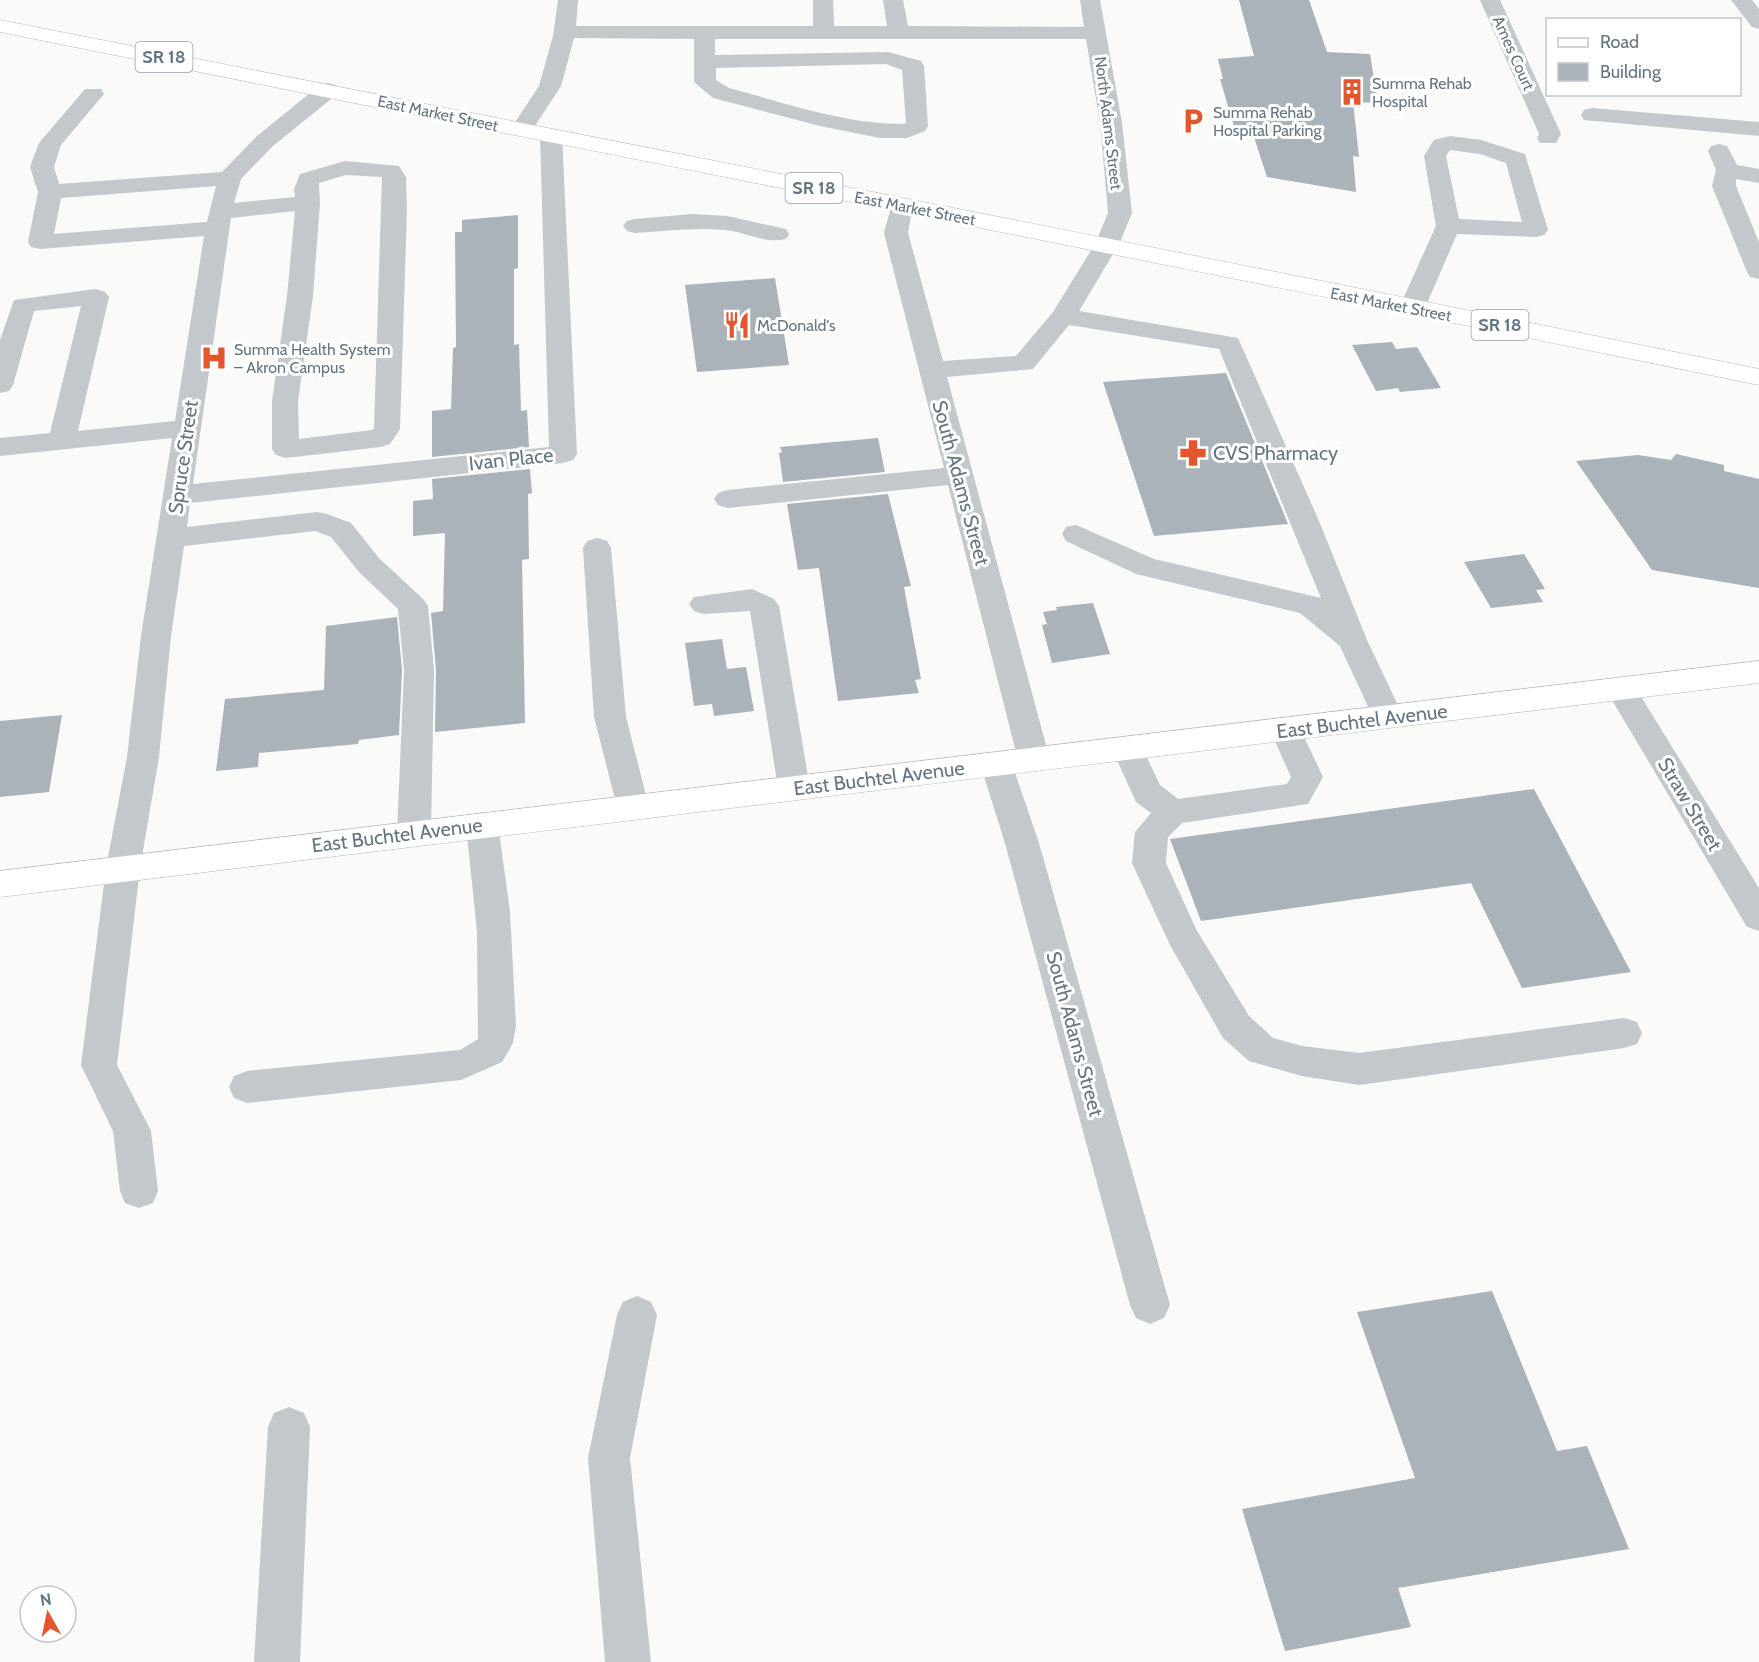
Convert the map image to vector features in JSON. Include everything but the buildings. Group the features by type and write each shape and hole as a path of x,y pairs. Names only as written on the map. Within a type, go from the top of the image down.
{"main road":[{"name":"East Market Street","path":"0,26 901,206 1107,244 1759,377"},
{"name":"East Buchtel Avenue","path":"0,884 1759,672"}],"street":[{"path":"521,130 550,86 565,32 568,0"},
{"path":"823,0 824,32"},
{"path":"893,0 899,32"},
{"name":"North Adams Street","path":"934,380 1024,363 1064,316 1107,244 1120,213 1111,123 1090,0"},
{"name":"Ames Court","path":"1490,0 1550,134 1548,138"},
{"path":"1741,0 1759,23"},
{"path":"565,32 1096,33"},
{"path":"704,32 705,82 722,93 820,119 880,131 907,131 917,126 913,66 902,61 888,58 705,62"},
{"path":"223,204 265,141 328,90"},
{"path":"93,94 50,143 42,167 50,192 40,242 223,204 307,196"},
{"path":"1592,115 1759,129"},
{"path":"1716,126 1719,151 1728,170 1724,186 1759,272"},
{"name":"Ivan Place","path":"178,495 563,454 550,135"},
{"path":"1412,308 1448,226 1435,156 1437,149 1443,144 1455,143 1507,153 1517,159 1536,230 1448,226"},
{"path":"345,168 391,171 394,177 395,210 387,429 380,438 286,449 285,401 300,296 307,196 308,179 345,168"},
{"path":"1728,170 1759,176"},
{"path":"50,192 223,204"},
{"name":"Spruce Street","path":"139,1191 132,1131 99,1065 123,868 143,757 156,636 223,204"},
{"name":"South Adams Street","path":"901,206 896,233 1034,760"},
{"path":"635,226 692,221 727,224 777,234"},
{"path":"0,385 23,305 96,297 62,439"},
{"path":"1064,316 1229,343 1352,640 1388,718"},
{"path":"0,447 187,428"},
{"path":"728,499 959,475"},
{"path":"171,538 316,521 341,530 369,565 413,606 419,670 414,833"},
{"path":"1076,534 1146,567 1310,605 1352,640"},
{"path":"597,548 610,717 633,807"},
{"path":"704,604 752,599 764,606 794,788"},
{"name":"Straw Street","path":"1621,690 1759,917"},
{"path":"1286,730 1307,777 1297,795 1173,812 1152,832 1149,862 1182,935 1236,1027 1262,1050 1302,1061 1359,1069 1624,1033"},
{"path":"1128,749 1147,793 1173,812"},
{"name":"South Adams Street","path":"996,764 1022,843 1150,1305"},
{"path":"247,1087 461,1065 487,1054 495,1043 497,1024 496,929 490,866 482,825"},
{"path":"628,1662 609,1458 636,1315"},
{"path":"277,1662 290,1427"}],"place":[{"name":"Summa Rehab Hospital","path":"1352,92"},
{"name":"Summa Rehab Hospital Parking","path":"1193,121"},
{"name":"McDonald's","path":"737,325"},
{"name":"Summa Health System – Akron Campus","path":"214,358"},
{"name":"CVS Pharmacy","path":"1193,453"}]}
